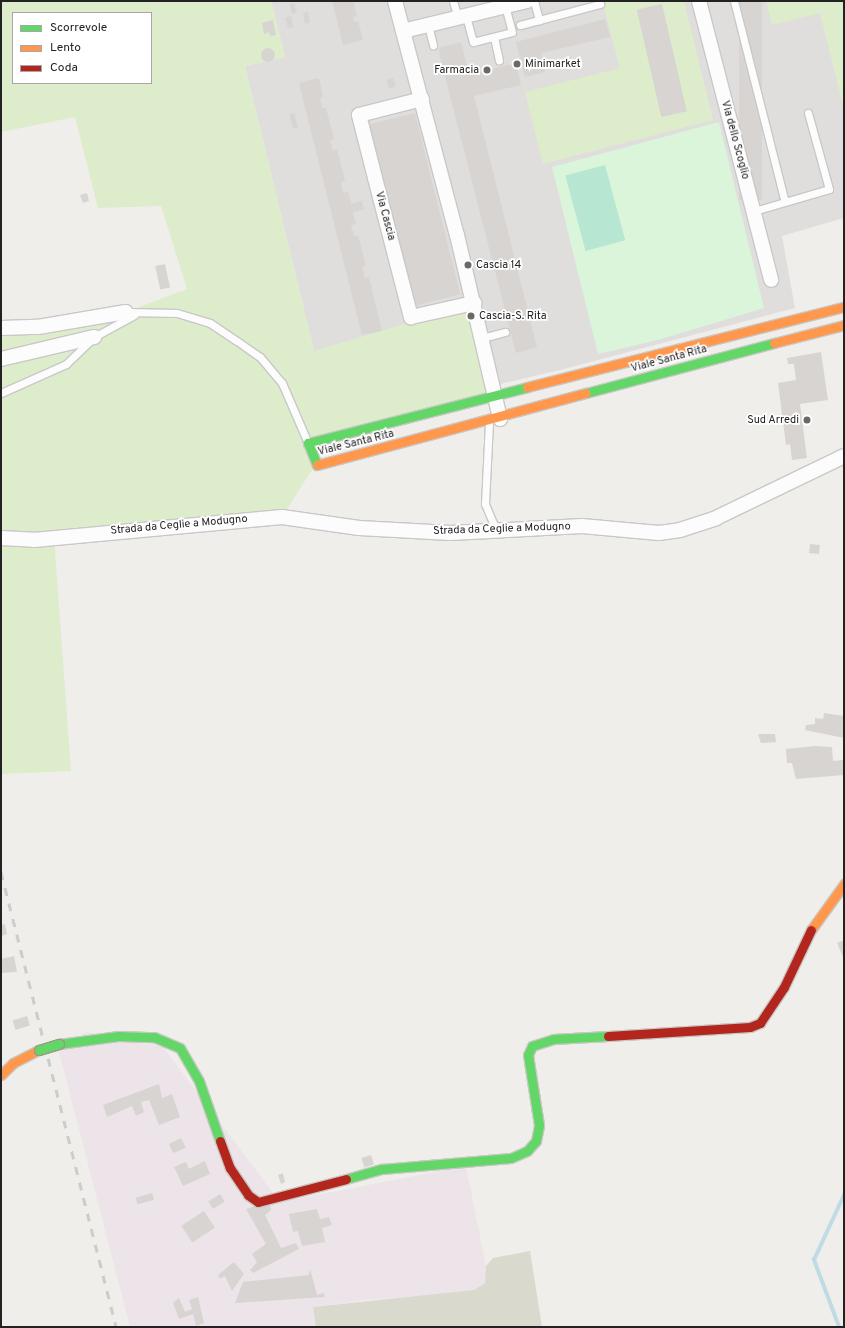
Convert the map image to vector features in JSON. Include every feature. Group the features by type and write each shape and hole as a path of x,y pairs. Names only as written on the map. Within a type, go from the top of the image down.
{"street":[{"path":"395,1 422,99 474,303 495,398 495,420"},
{"path":"402,30 527,1"},
{"name":"Via dello Scoglio","path":"699,1 771,280"},
{"name":"Via Cascia","path":"422,99 359,115 375,178 411,318 474,303"},
{"name":"Viale Santa Rita","path":"844,307 495,398 308,443 315,465 495,420 688,365 844,325"},
{"path":"1,328 38,327 126,312"},
{"path":"1,359 94,336"},
{"path":"684,348 688,365"},
{"name":"Strada da Ceglie a Modugno","path":"1,538 34,540 282,517 360,528 430,532 495,528 582,526 659,533 680,530 716,518 844,456"},
{"path":"1,1074 13,1063 39,1050 59,1044 118,1036 154,1037 180,1048 199,1081 230,1168 248,1195 258,1202 382,1170 511,1158 527,1151 536,1141 539,1126 528,1055 532,1046 553,1039 750,1028 760,1024 780,994 814,924 844,884"}],"lane":[{"path":"453,1 473,42 512,32 505,6"},
{"path":"534,1 539,20"},
{"path":"734,1 785,202"},
{"path":"520,25 600,4"},
{"path":"428,25 433,44"},
{"path":"494,37 499,60"},
{"path":"754,211 829,190 808,113"},
{"path":"126,312 141,311 177,313 210,323 260,357 282,383 308,443"},
{"path":"1,394 66,364 94,336 141,311"},
{"path":"482,338 505,332"},
{"path":"495,420 485,504 495,528"}],"shaded area":[{"path":"271,1 844,1 844,218 782,236 795,308 564,369 483,388 314,351 245,66 285,57"},
{"path":"86,1032 163,1047 280,1202 466,1166 486,1266 485,1283 474,1290 434,1297 375,1299 313,1307 316,1327 130,1327 59,1052"},
{"path":"530,1251 542,1327 316,1327 313,1307 474,1290 485,1283 486,1266 493,1258"}],"green space":[{"path":"1,1 271,1 285,57 245,66 314,351 474,303 495,397 308,443 315,465 282,517 54,537 71,771 1,774 1,328 126,312 187,289 161,206 98,208 75,117 1,132"},
{"path":"602,1 684,1 713,120 543,164 525,92 620,68"},
{"path":"766,1 844,1 844,109 820,13 772,25"},
{"path":"719,122 764,308 658,340 598,354 552,167"},
{"path":"605,165 625,240 586,251 565,176"}],"building":[{"path":"332,1 353,1 357,16 353,17 354,22 358,21 363,40 343,45"},
{"path":"739,1 762,1 762,200 739,200"},
{"path":"294,3 297,13 292,14 289,4"},
{"path":"662,4 687,111 661,117 637,10"},
{"path":"308,12 310,23 305,24 303,13"},
{"path":"291,16 293,27 288,28 285,18"},
{"path":"605,19 610,37 541,53 545,72 525,77 516,42"},
{"path":"273,20 276,35 270,36 269,32 264,34 262,23"},
{"path":"461,42 469,75 516,63 521,85 474,96 537,347 516,353 440,57 439,48"},
{"path":"265,48 271,48 275,52 275,58 271,62 265,62 261,58 261,52"},
{"path":"319,78 323,97 320,98 322,108 326,108 334,139 330,140 333,151 337,149 345,181 341,182 343,193 348,192 351,204 362,201 364,209 353,212 356,224 351,225 354,236 358,235 366,266 362,267 365,278 369,277 382,331 362,335 299,83"},
{"path":"393,78 396,87 389,89 386,80"},
{"path":"294,113 298,127 293,129 289,114"},
{"path":"415,113 460,294 411,307 366,125"},
{"path":"87,193 89,201 83,203 80,195"},
{"path":"165,264 170,287 160,290 155,266"},
{"path":"821,352 828,400 800,404 807,458 792,460 790,444 786,445 778,383 796,380 794,364 788,364 787,358"},
{"path":"810,544 820,545 819,554 809,553"},
{"path":"824,713 844,716 844,738 805,730 806,725 815,724 815,718 823,719"},
{"path":"758,734 775,734 776,742 761,743"},
{"path":"815,746 832,747 833,761 843,760 844,775 796,779 792,763 787,763 786,749"},
{"path":"5,924 7,934 1,936 1,925"},
{"path":"844,940 844,959 837,943"},
{"path":"14,956 17,972 1,973 1,959"},
{"path":"27,1016 30,1026 16,1030 13,1020"},
{"path":"159,1084 162,1098 172,1094 180,1117 159,1125 149,1100 141,1102 144,1112 136,1116 132,1106 107,1117 103,1105"},
{"path":"181,1138 186,1148 173,1153 169,1144"},
{"path":"371,1155 374,1165 364,1167 361,1158"},
{"path":"205,1161 210,1174 183,1186 174,1167 186,1162 189,1169"},
{"path":"283,1173 285,1182 281,1184 278,1175"},
{"path":"152,1193 154,1200 138,1204 136,1198"},
{"path":"220,1194 225,1202 213,1209 208,1201"},
{"path":"269,1202 271,1210 265,1215 281,1248 296,1243 299,1249 253,1273 250,1270 257,1262 252,1254 266,1244 246,1209"},
{"path":"317,1209 320,1219 329,1217 332,1225 322,1228 325,1242 302,1246 298,1231 293,1232 289,1214"},
{"path":"204,1211 215,1228 192,1242 181,1226"},
{"path":"234,1262 244,1274 232,1291 225,1276 220,1279 218,1275"},
{"path":"310,1269 317,1295 324,1293 325,1297 235,1303 243,1282 309,1275"},
{"path":"198,1297 204,1323 196,1326 193,1314 179,1319 173,1303 179,1298 185,1312 192,1309 189,1300"}],"waterway":[{"path":"839,1327 814,1260 844,1195"}],"railway":[{"path":"1,872 116,1327"}],"traffic: fast":[{"path":"586,393 774,343"},
{"path":"317,465 308,443 527,387"},
{"path":"59,1044 118,1036 154,1037 180,1048 199,1081 220,1141"},
{"path":"346,1179 382,1169 511,1158 527,1151 536,1141 539,1125 528,1055 532,1046 553,1039 608,1036"},
{"path":"39,1050 59,1044"}],"traffic: slow":[{"path":"527,387 844,307"},
{"path":"774,343 844,325"},
{"path":"317,465 586,393"},
{"path":"811,930 844,884"},
{"path":"1,1075 13,1063 39,1050"}],"traffic: jam":[{"path":"608,1036 750,1027 760,1023 784,987 811,930"},
{"path":"220,1141 230,1168 248,1195 258,1202 346,1179"}],"place":[{"name":"Minimarket","path":"517,64"},
{"name":"Farmacia","path":"487,70"},
{"name":"Cascia 14","path":"468,265"},
{"name":"Cascia-S. Rita","path":"471,316"},
{"name":"Sud Arredi","path":"807,420"}]}
